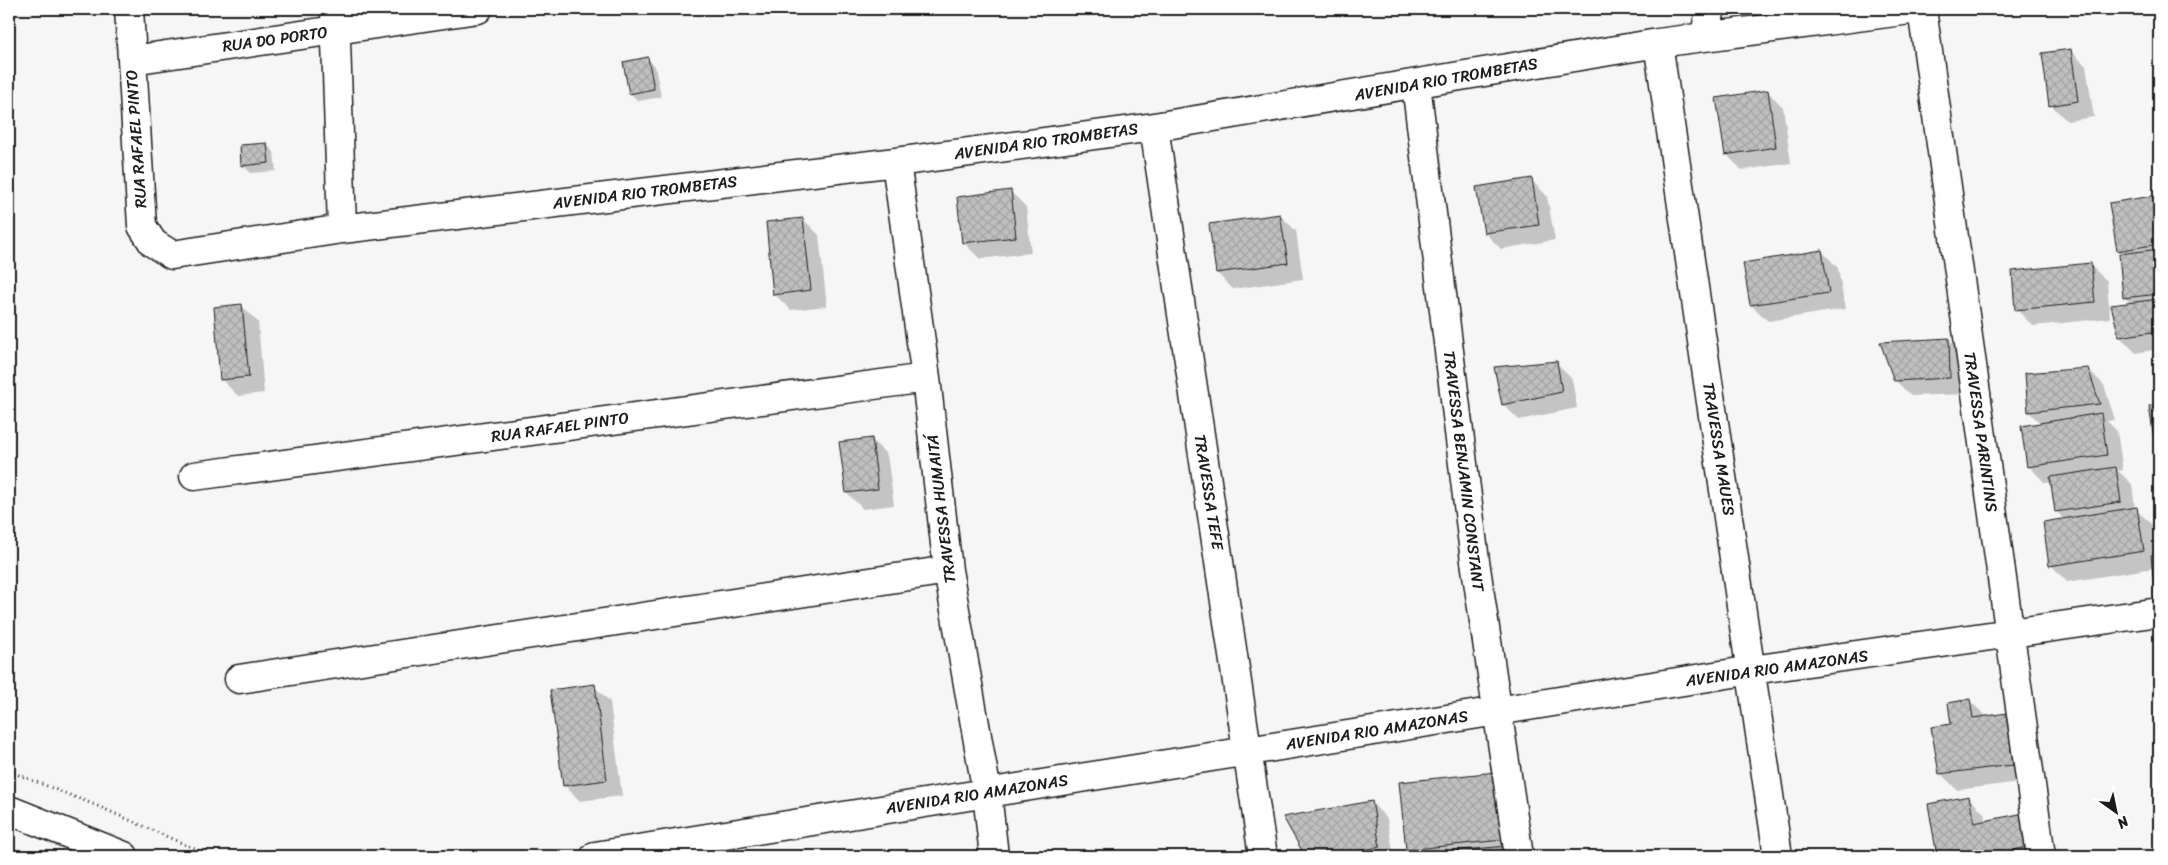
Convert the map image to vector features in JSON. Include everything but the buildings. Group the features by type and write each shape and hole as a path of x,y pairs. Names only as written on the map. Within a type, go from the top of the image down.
{"street":[{"name":"RUA RAFAEL PINTO","path":"129,9 142,226 153,243 172,255"},
{"name":"RUA DO PORTO","path":"132,60 335,20 478,9"},
{"path":"1704,37 1711,9"},
{"name":"AVENIDA RIO TROMBETAS","path":"172,255 342,230 896,162 1154,127 1658,43 1918,9"},
{"name":"TRAVESSA PARINTINS","path":"1922,9 2041,856"},
{"path":"335,20 342,230"},
{"name":"TRAVESSA MAUES","path":"1658,43 1778,856"},
{"name":"TRAVESSA BENJAMIN CONSTANT","path":"1416,84 1475,561 1518,856"},
{"name":"TRAVESSA TEFE","path":"1154,127 1263,856"},
{"name":"TRAVESSA HUMAITÁ","path":"896,162 926,378 948,570 987,793 994,856"},
{"name":"RUA RAFAEL PINTO","path":"194,476 926,378"},
{"path":"239,679 948,570"},
{"name":"AVENIDA RIO AMAZONAS","path":"595,856 1752,670 2159,612"},
{"path":"9,810 124,856"}],"path":[{"path":"9,771 100,807 211,856"}]}
